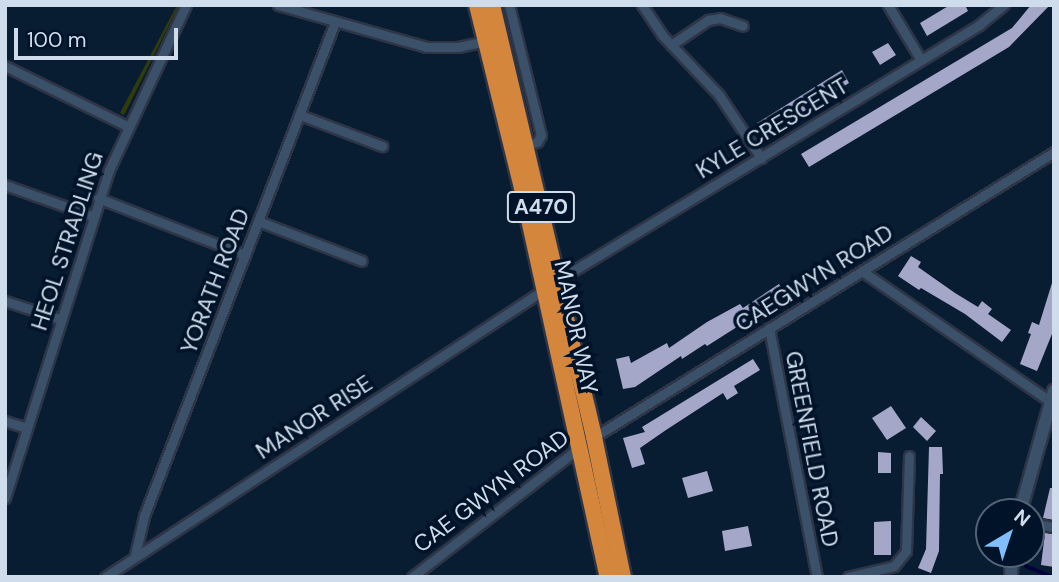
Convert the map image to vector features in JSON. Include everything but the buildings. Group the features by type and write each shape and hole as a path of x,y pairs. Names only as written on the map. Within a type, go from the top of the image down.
{"highway":[{"name":"MANOR WAY","path":"477,5 594,437 624,577"},
{"name":"MANOR WAY","path":"492,5 527,145 578,449 608,577"}],"street":[{"name":"HEOL STRADLING","path":"5,498 98,198 127,125 186,5"},
{"path":"278,5 426,47 457,47 486,41"},
{"path":"509,5 541,135 537,142 527,145"},
{"path":"642,5 671,45 719,95 761,158"},
{"path":"888,5 921,60"},
{"name":"KYLE CRESCENT","path":"551,285 921,60 1004,5"},
{"path":"671,45 708,20 720,18 743,26"},
{"name":"YORATH ROAD","path":"135,555 144,516 335,22"},
{"path":"5,65 127,125"},
{"path":"300,115 382,146"},
{"name":"CAEGWYN ROAD","path":"594,437 1054,152"},
{"path":"5,185 92,216"},
{"path":"98,198 245,255"},
{"path":"258,221 362,261"},
{"path":"862,271 1052,401 1024,498"},
{"name":"MANOR RISE","path":"105,577 551,285"},
{"path":"5,301 60,319"},
{"name":"GREENFIELD ROAD","path":"769,328 817,577"},
{"path":"5,421 27,428"},
{"name":"CAE GWYN ROAD","path":"412,577 594,437"},
{"path":"848,577 894,566 906,551 909,456"}],"green space":[{"path":"177,5 124,115 120,113"}],"waterway":[{"path":"1031,568 1053,577"}]}
